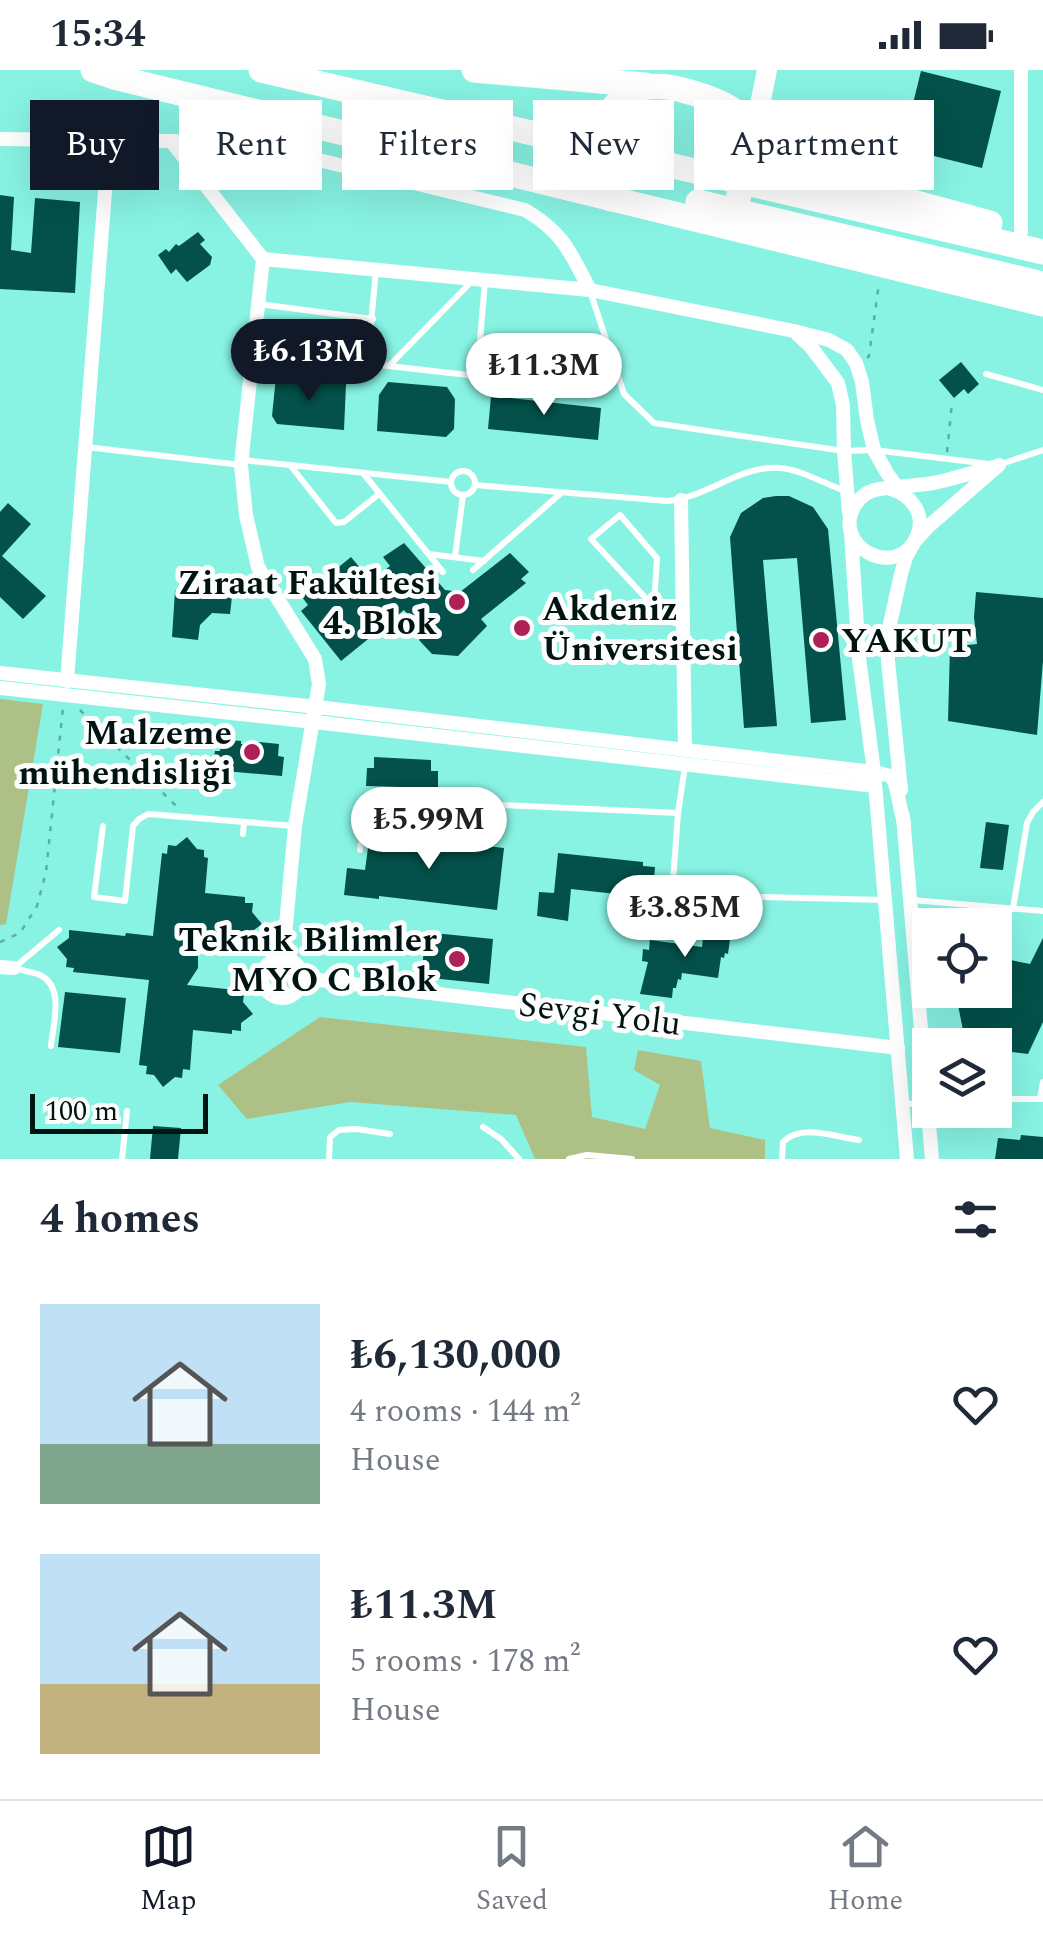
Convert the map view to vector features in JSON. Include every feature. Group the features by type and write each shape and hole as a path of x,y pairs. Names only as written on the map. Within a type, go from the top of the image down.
{"highway":[{"path":"93,70 1043,304"},
{"path":"143,70 1043,284"},
{"path":"260,70 1043,252"},
{"path":"474,70 652,78 710,100"},
{"path":"611,198 598,186 596,156 604,120 617,102 652,78"},
{"path":"727,227 741,190"},
{"path":"869,190 1032,234"}],"main road":[{"path":"761,100 767,70"}],"street":[{"path":"1020,70 1032,234"},
{"path":"0,139 30,139"},
{"path":"159,141 261,146 525,210 545,222 564,242 590,290"},
{"path":"171,141 262,258 241,462 246,515 258,567 315,659 319,684 294,826 283,958"},
{"path":"66,688 104,190"},
{"path":"262,258 590,290 794,331 830,340 847,350 862,382 874,450 896,489 917,508 920,519 901,574 888,633 888,660 922,1028"},
{"path":"794,331 838,384 844,406 860,658 875,779 906,1159"},
{"path":"998,465 907,550 886,558 874,556 864,551 850,527 852,510 867,493 939,482 998,465"},
{"path":"682,500 685,757"},
{"path":"0,673 66,688"},
{"path":"0,688 66,688 875,779 891,776 904,824"},
{"path":"283,958 296,964 302,978 300,986 288,996 274,996 267,991 262,977 268,963 283,958"},
{"name":"Sevgi Yolu","path":"302,978 898,1048"},
{"path":"930,1128 932,1159"}],"lane":[{"path":"367,364 376,270"},
{"path":"389,366 424,327 480,280"},
{"path":"253,351 477,376 480,280"},
{"path":"590,290 624,394 654,422 844,451 874,450 998,465 1043,450"},
{"path":"258,304 373,319"},
{"path":"986,374 1043,390"},
{"path":"85,447 452,482"},
{"path":"290,465 336,523 344,522 380,494"},
{"path":"475,485 667,501 682,500 756,469 784,468 848,492"},
{"path":"466,471 474,476 475,485 463,495 453,490 452,482 457,473 466,471"},
{"path":"362,472 442,572"},
{"path":"473,570 561,493"},
{"path":"456,557 463,495"},
{"path":"654,606 658,558 620,515 591,539 667,621 682,625"},
{"path":"428,554 484,560"},
{"path":"685,757 672,895 886,900"},
{"path":"360,850 368,799 678,813"},
{"path":"1013,909 1027,823 1043,802"},
{"path":"103,826 94,898 125,901 133,826 148,814 294,826"},
{"path":"243,834 244,822"},
{"path":"911,900 1043,912"},
{"path":"7,968 59,930"},
{"path":"7,968 50,981 56,992 51,1046"},
{"path":"1012,1099 1042,1099 1043,1082"},
{"path":"902,1104 912,1104"},
{"path":"122,1159 127,1111"},
{"path":"483,1127 520,1159"},
{"path":"329,1159 330,1137 339,1130 390,1134"},
{"path":"782,1159 783,1142 795,1133 859,1140"},
{"path":"569,1159 632,1159"}],"path":[{"path":"856,363 869,356 879,280"},
{"path":"946,458 952,404"},
{"path":"66,688 188,817"},
{"path":"0,942 20,933 37,906 46,872 66,688"}],"green space":[{"path":"0,699 43,704 6,924 0,925"},
{"path":"320,1017 586,1047 592,1117 645,1129 660,1085 634,1070 638,1050 701,1061 710,1128 765,1140 765,1159 535,1159 516,1115 350,1102 247,1119 218,1085"}],"building":[{"path":"921,71 1001,91 982,168 934,156 934,100 914,100"},
{"path":"0,195 14,197 11,250 31,253 35,198 80,202 75,293 0,289"},
{"path":"198,232 205,240 200,244 212,257 210,265 187,282 176,269 171,274 158,255"},
{"path":"961,362 979,384 968,394 964,389 954,398 939,380"},
{"path":"276,377 346,384 344,430 277,424 272,416"},
{"path":"388,382 447,387 455,399 454,429 446,437 377,431 379,395"},
{"path":"491,396 601,408 598,440 488,429"},
{"name":"YAKUT","path":"789,496 813,507 828,529 846,720 811,723 797,558 763,560 777,726 744,728 730,537 741,513 763,498"},
{"path":"8,503 31,524 2,556 46,596 23,619 0,597 0,512"},
{"path":"404,543 445,590 460,592 510,553 529,572 521,579 526,583 481,619 487,626 458,656 432,654 419,640 423,634 404,610 341,661 301,611 308,605 302,597 351,557 371,581 390,566 383,557"},
{"path":"186,583 233,588 230,614 212,613 200,625 198,640 172,637 175,591"},
{"path":"976,592 1043,598 1037,735 948,721 950,647 977,644"},
{"path":"222,739 259,747 259,742 279,744 278,756 284,757 282,776 212,770"},
{"path":"374,757 431,760 431,771 438,771 438,788 366,786 367,768 374,768"},
{"path":"986,822 1009,825 1003,870 980,868"},
{"path":"370,833 504,848 497,910 344,895 347,868 365,870"},
{"path":"187,837 208,858 205,893 245,897 245,903 253,903 252,912 262,924 250,933 249,940 241,939 241,944 193,940 198,968 187,985 236,990 236,994 244,994 243,1002 253,1014 241,1023 241,1031 232,1030 232,1034 193,1030 190,1070 183,1069 182,1078 175,1077 163,1087 154,1075 146,1074 147,1066 139,1065 149,980 73,972 74,968 66,967 67,959 57,947 69,938 69,930 153,936 162,853 167,854 168,845 176,846"},
{"path":"558,853 643,862 643,866 655,867 653,894 643,893 643,897 571,889 568,921 537,916 539,892 554,893"},
{"path":"712,917 732,925 728,954 721,957 718,978 682,973 672,998 640,994 648,962 642,961 643,949 649,950 650,940 702,947 705,921 712,922"},
{"name":"Teknik Bilimler MYO C Blok","path":"434,933 493,939 489,984 421,977 425,940 433,941"},
{"path":"1043,938 1043,1022 1028,1054 1012,1052 1012,1028 963,1028 959,1008 1012,1008 1012,960 1030,964"},
{"path":"65,992 126,998 120,1053 58,1047"},
{"path":"153,1126 181,1128 178,1159 150,1159"},
{"path":"1021,1135 1043,1137 1043,1159 995,1159 998,1138 1020,1140"}],"place":[{"name":"Ziraat Fakültesi 4. Blok","path":"457,602"},
{"name":"Akdeniz Üniversitesi","path":"522,628"},
{"name":"YAKUT","path":"821,640"},
{"name":"Malzeme mühendisliği","path":"252,752"},
{"name":"Teknik Bilimler MYO C Blok","path":"457,959"}]}
